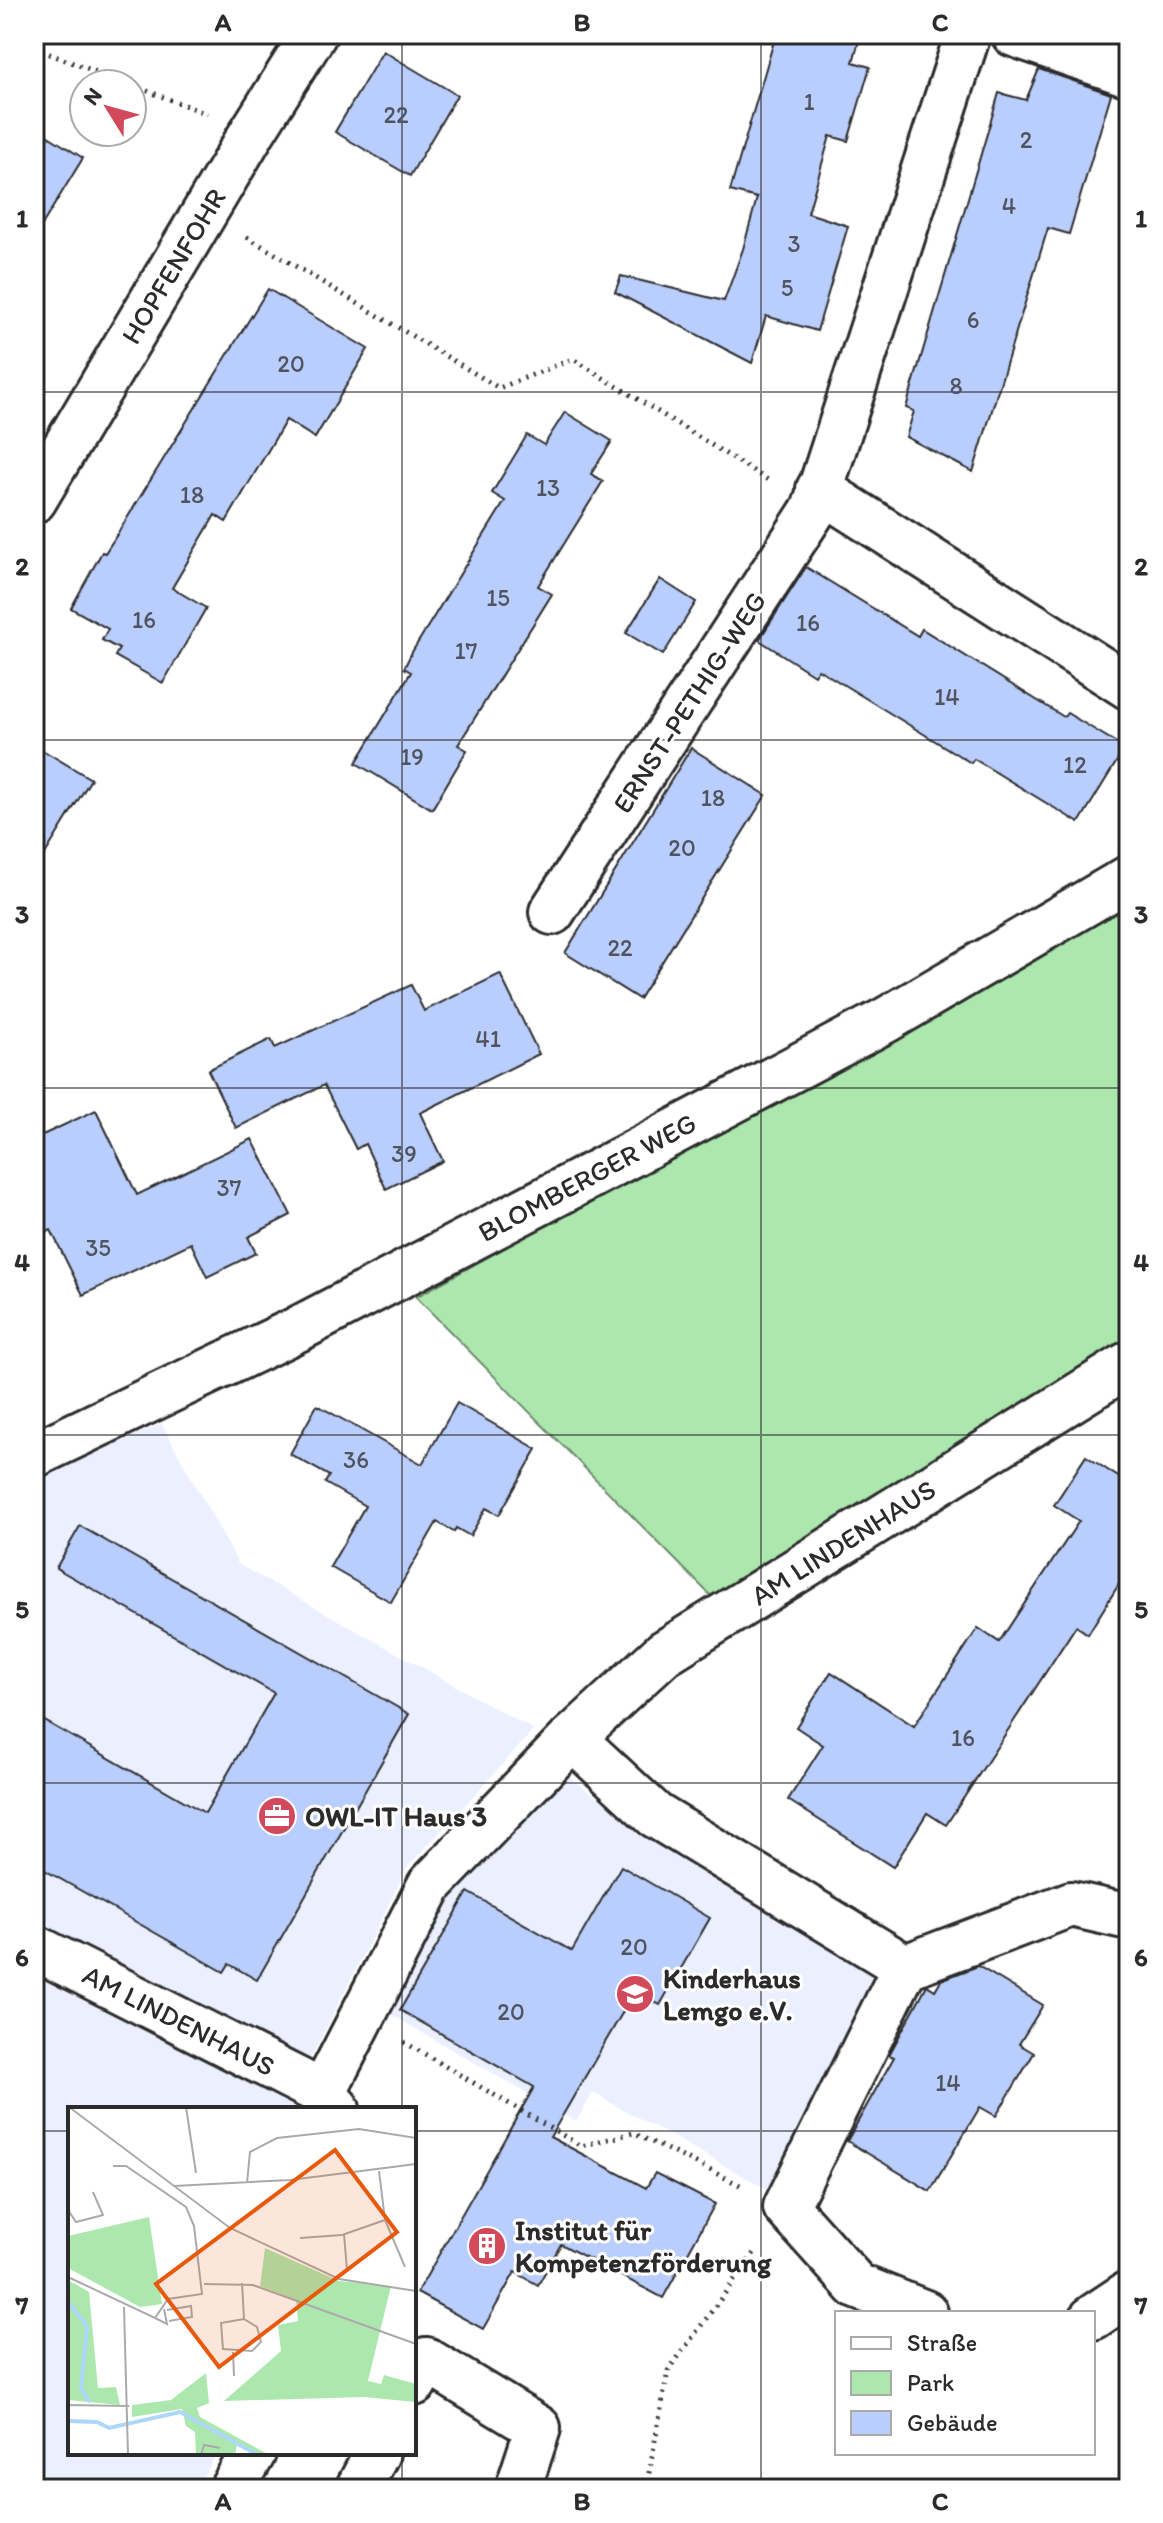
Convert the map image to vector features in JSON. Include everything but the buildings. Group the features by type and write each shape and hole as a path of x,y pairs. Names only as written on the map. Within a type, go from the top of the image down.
{"street":[{"name":"HOPFENFOHR","path":"34,500 314,34"},
{"name":"ERNST-PETHIG-WEG","path":"552,912 817,499 968,34"},
{"path":"1014,34 1129,74"},
{"path":"817,499 1129,687"},
{"name":"BLOMBERGER WEG","path":"34,1455 298,1329 577,1183 886,1020 1129,878"},
{"name":"AM LINDENHAUS","path":"34,1947 330,2101 364,2018 430,1885 572,1738 664,1653 1129,1364"},
{"path":"572,1738 655,1815 905,1967"},
{"path":"920,2311 857,2286 786,2207 905,1967 1071,1904 1129,1917"},
{"path":"416,2379 426,2360 538,2428 518,2489"},
{"path":"232,2489 252,2455"},
{"path":"358,2489 376,2455"}],"path":[{"path":"34,48 86,68"},
{"path":"148,92 253,131"},
{"path":"205,212 499,388 573,359 817,499"},
{"path":"364,2018 581,2146 633,2133 786,2207 668,2371 646,2489"}],"shaded area":[{"path":"162,1424 239,1565 534,1730 407,1868 290,2099 294,2107 68,2107 68,2455 216,2455 196,2489 34,2489 34,1477"},
{"name":"Kinderhaus Lemgo e.V.","path":"561,1771 635,1825 883,1977 780,2196 593,2093 576,2122 385,2011 452,1889"}],"green space":[{"path":"1129,901 1129,1396 1086,1367 715,1600 416,1297"}],"place":[{"name":"OWL-IT Haus 3","path":"277,1816"},
{"name":"Kinderhaus Lemgo e.V.","path":"635,1994"},
{"name":"Institut für Kompetenzförderung","path":"487,2246"}]}
